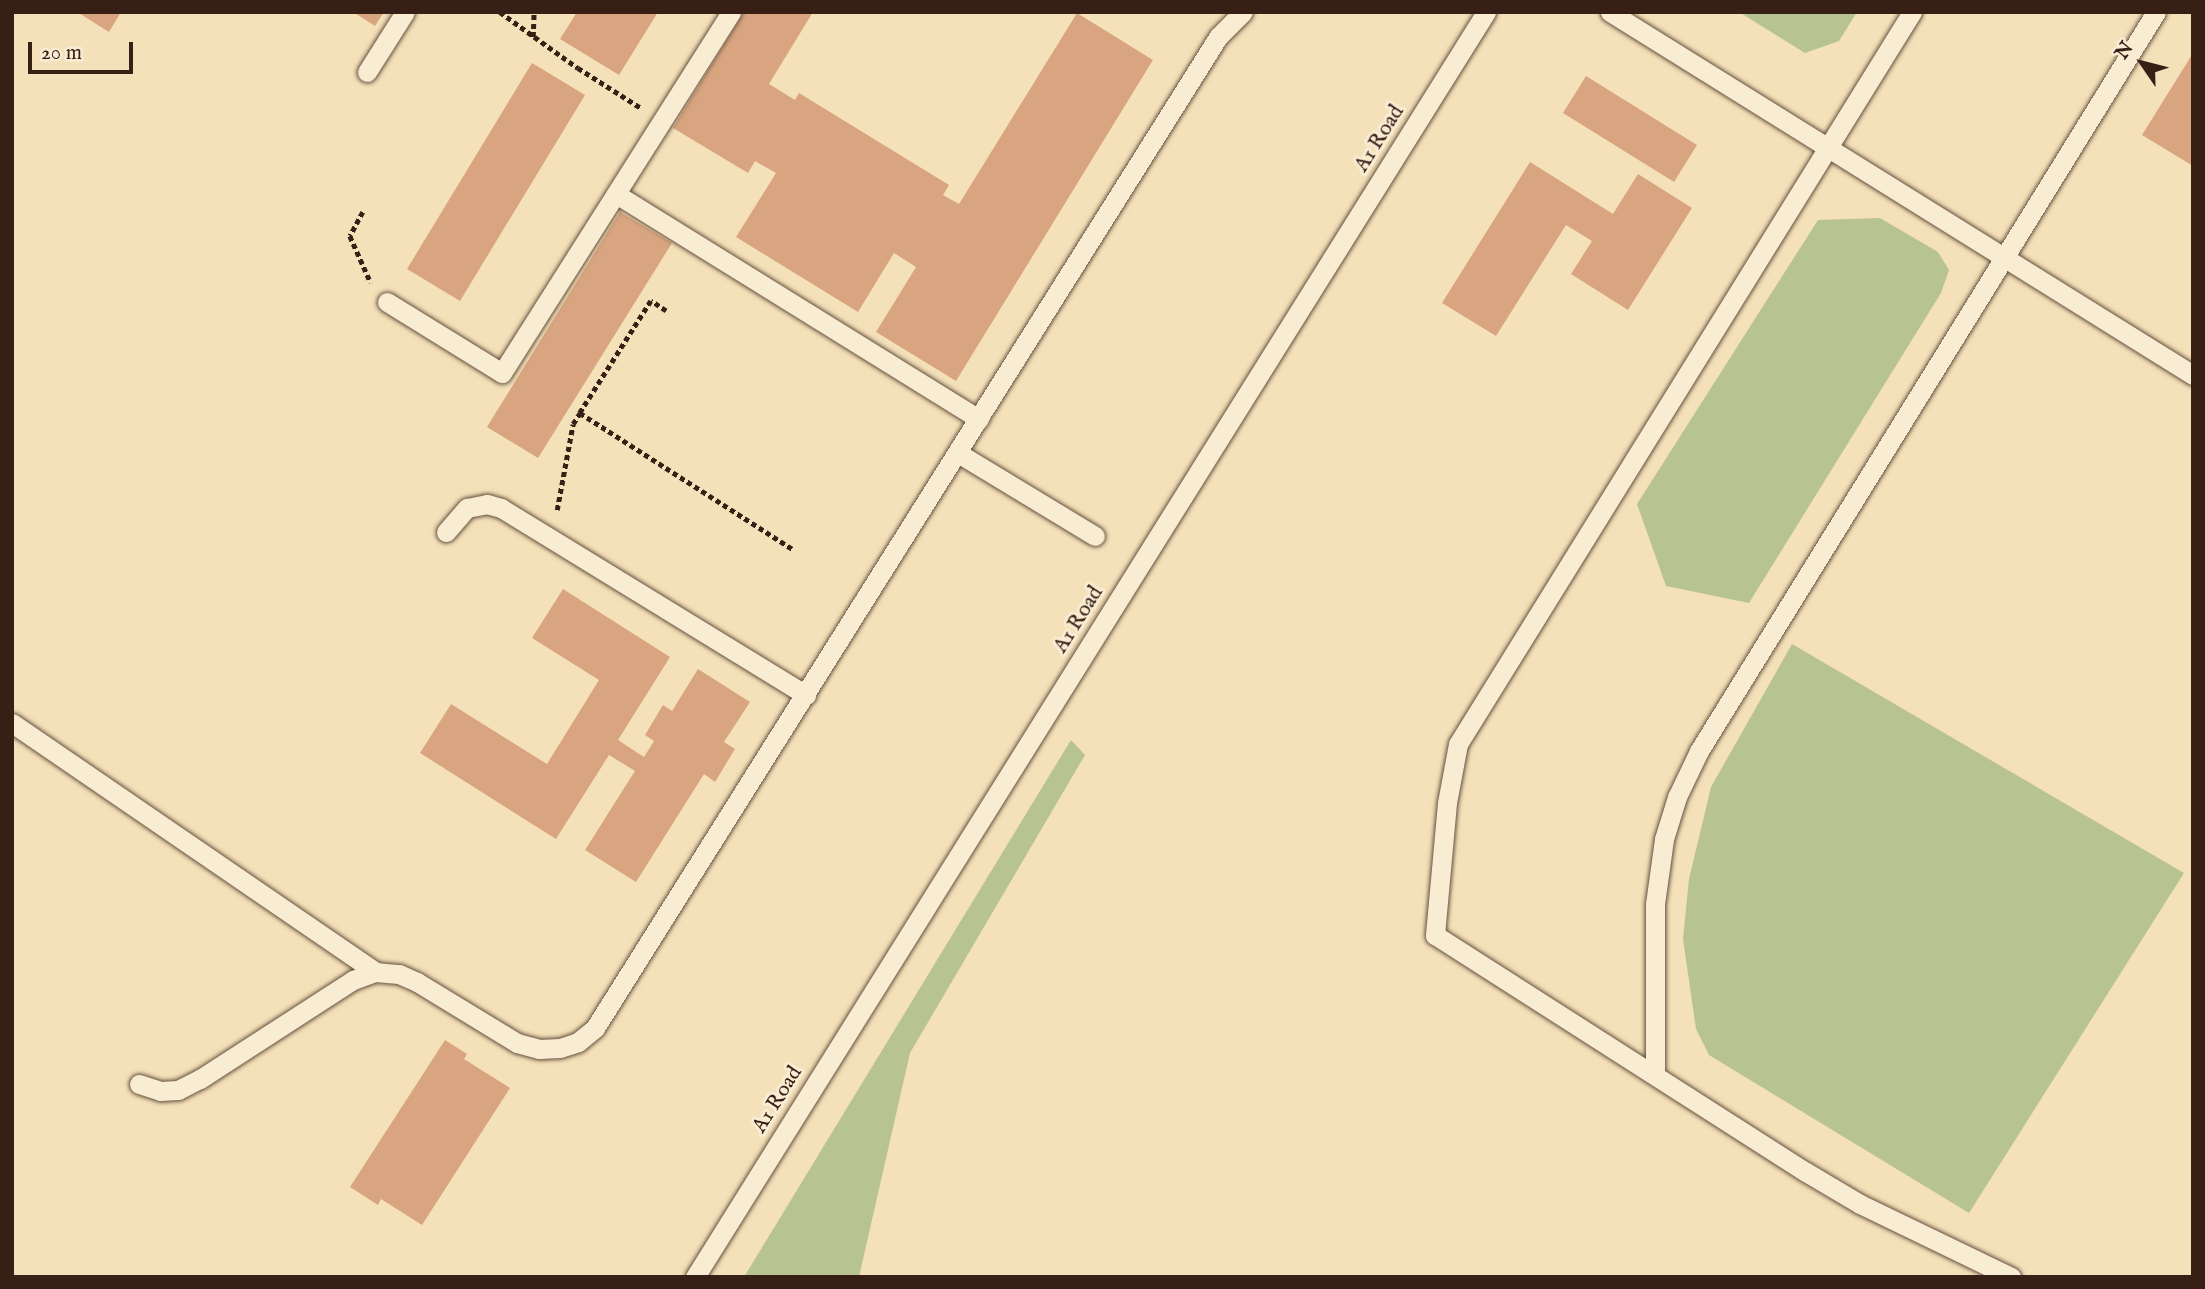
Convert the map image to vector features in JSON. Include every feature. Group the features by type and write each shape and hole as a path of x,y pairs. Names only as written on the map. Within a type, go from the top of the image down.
{"lane":[{"path":"367,72 405,12"},
{"path":"387,302 502,373 732,12"},
{"path":"139,1084 160,1091 178,1090 200,1080 353,980 375,972 399,974 417,982 517,1043 539,1049 560,1048 578,1042 595,1028 1218,37 1243,12"},
{"name":"A1 Road","path":"695,1277 1486,12"},
{"path":"1610,12 2193,375"},
{"path":"1912,12 1458,744 1447,803 1435,935 1806,1172 1860,1204 2011,1277"},
{"path":"1656,1074 1655,904 1664,839 1678,797 1699,751 2002,257 2156,12"},
{"path":"616,194 979,419"},
{"path":"958,453 1095,536"},
{"path":"446,532 467,508 486,503 501,508 806,695"},
{"path":"12,723 375,972"}],"path":[{"path":"500,12 533,37 663,121"},
{"path":"533,37 534,12"},
{"path":"363,212 351,236 376,294 387,302"},
{"path":"551,539 573,425 651,301 666,311"},
{"path":"580,413 793,549"}],"green space":[{"path":"1739,12 1857,12 1839,41 1805,53"},
{"path":"1880,218 1938,252 1949,270 1941,293 1749,603 1666,586 1637,504 1818,220"},
{"path":"1792,644 2184,873 1969,1213 1709,1055 1696,1029 1683,939 1689,879 1711,787"},
{"path":"1071,740 1085,755 910,1053 859,1277 744,1277"}],"building":[{"path":"77,12 121,12 109,32"},
{"path":"353,12 384,12 375,26"},
{"path":"577,12 658,12 619,75 560,39"},
{"path":"744,12 813,12 769,84 795,100 799,93 949,185 943,195 959,204 1077,13 1153,60 956,381 876,332 916,267 894,253 858,312 736,237 776,173 755,161 748,173 673,128"},
{"path":"2193,53 2193,166 2142,135"},
{"path":"532,63 585,95 460,301 407,269"},
{"path":"1586,76 1697,145 1674,182 1563,113"},
{"path":"1530,162 1613,214 1638,174 1692,208 1628,310 1571,274 1592,241 1566,225 1496,336 1442,303"},
{"path":"620,212 672,243 538,458 487,427"},
{"path":"563,589 670,657 618,740 644,757 654,741 645,735 663,705 672,711 698,669 750,702 724,742 735,749 715,782 704,774 636,882 585,850 635,771 609,755 556,839 420,753 451,704 547,764 599,680 532,638"},
{"path":"445,1040 467,1054 464,1059 510,1088 422,1225 381,1199 378,1205 350,1187"}]}
